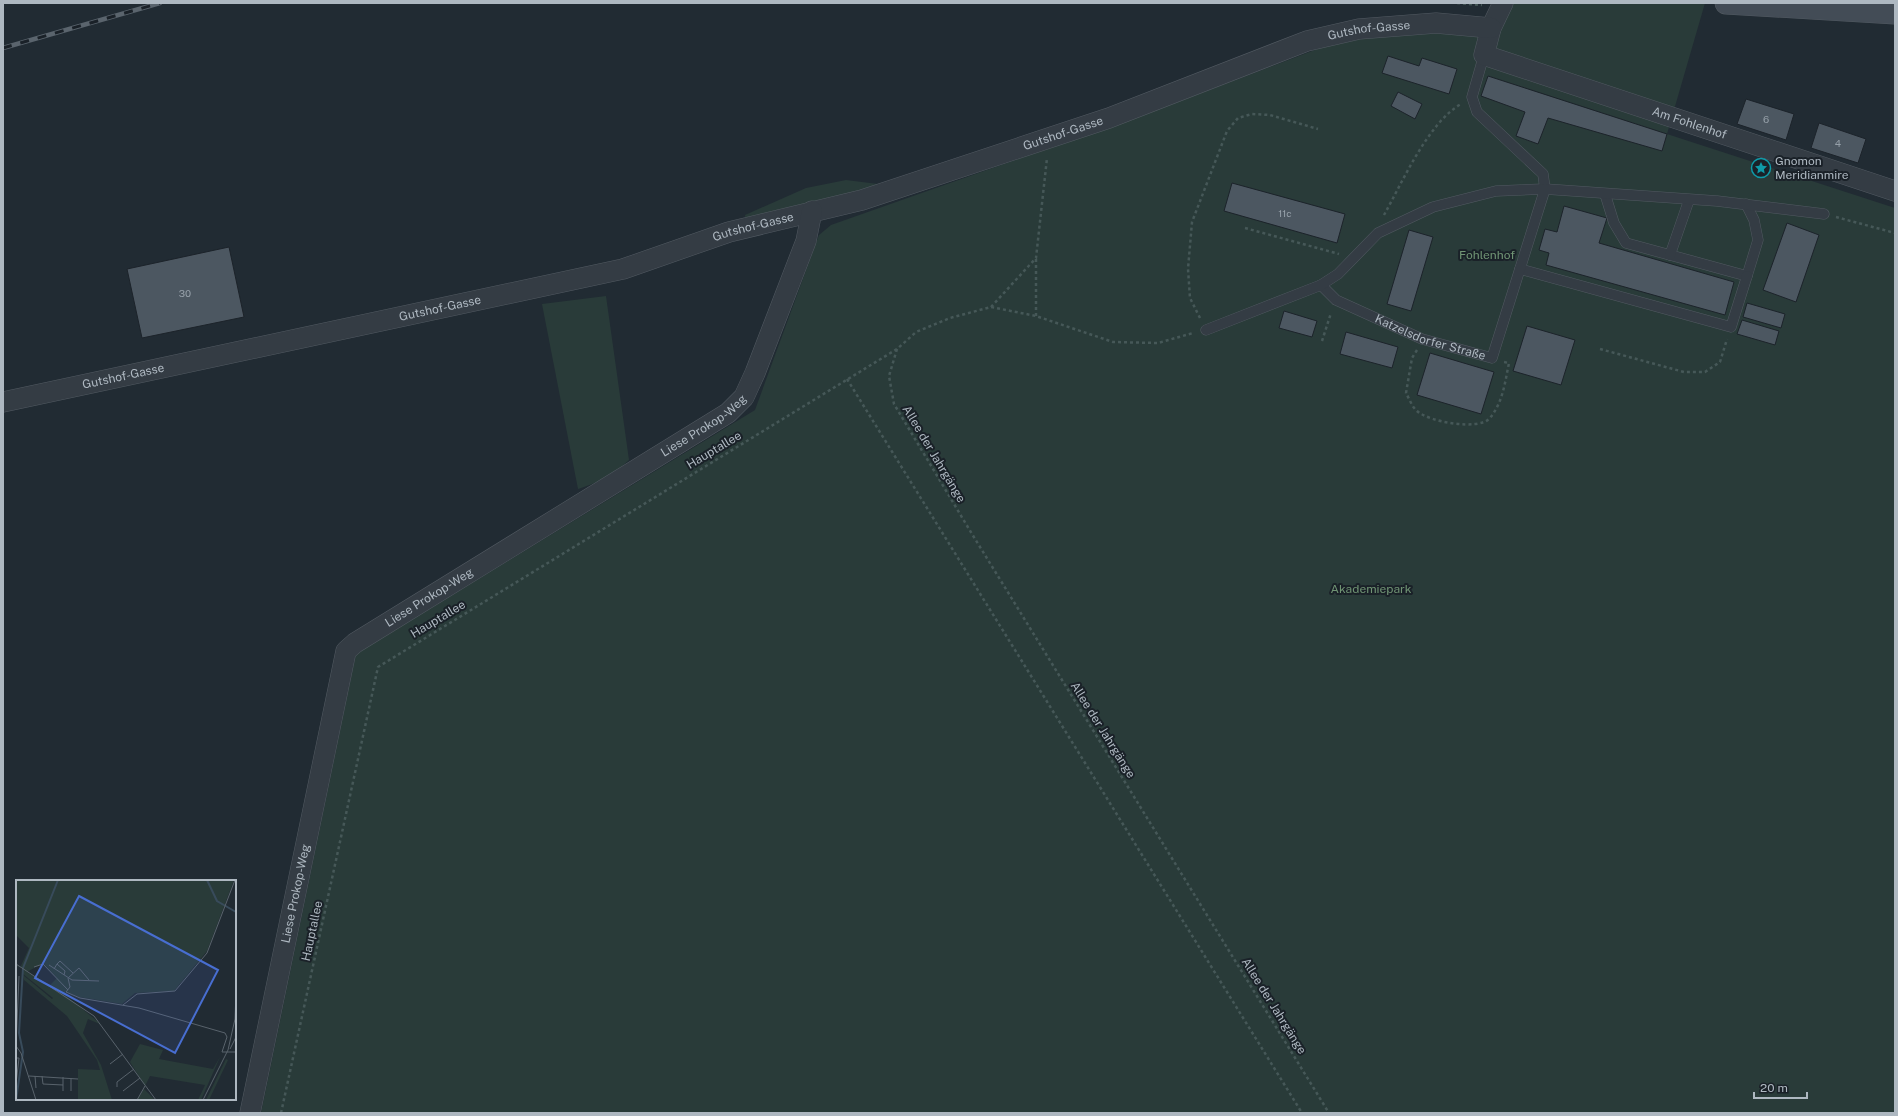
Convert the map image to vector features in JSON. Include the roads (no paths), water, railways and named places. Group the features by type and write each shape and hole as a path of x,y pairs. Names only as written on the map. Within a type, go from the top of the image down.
{"street":[{"path":"1726,3 1895,13"},
{"path":"1484,55 1491,28 1502,5"},
{"name":"Gutshof-Gasse","path":"3,402 623,269 730,232 862,200 1109,118 1307,41 1359,29 1436,23 1491,28"},
{"name":"Am Fohlenhof","path":"1484,55 1895,191"},
{"name":"Liese Prokop-Weg","path":"250,1113 346,651 355,642 728,413 744,397 752,379 806,241 812,211"}],"lane":[{"path":"1484,55 1472,97 1477,112 1543,174 1545,189"},
{"path":"1206,330 1321,285 1338,274 1378,233 1434,207 1496,191 1545,189 1746,204 1824,214"},
{"name":"Katzelsdorfer Straße","path":"1321,285 1336,300 1422,339 1492,358 1545,189"},
{"path":"1605,194 1614,223 1626,243 1747,276"},
{"path":"1670,255 1688,200"},
{"path":"1520,269 1731,327 1758,240 1754,220 1746,204"}],"railway":[{"path":"3,48 160,3"}],"place":[{"name":"Gnomon Meridianmire","path":"1761,168"}],"park label":[{"name":"Fohlenhof","path":"1487,255"},
{"name":"Akademiepark","path":"1371,589"}]}
